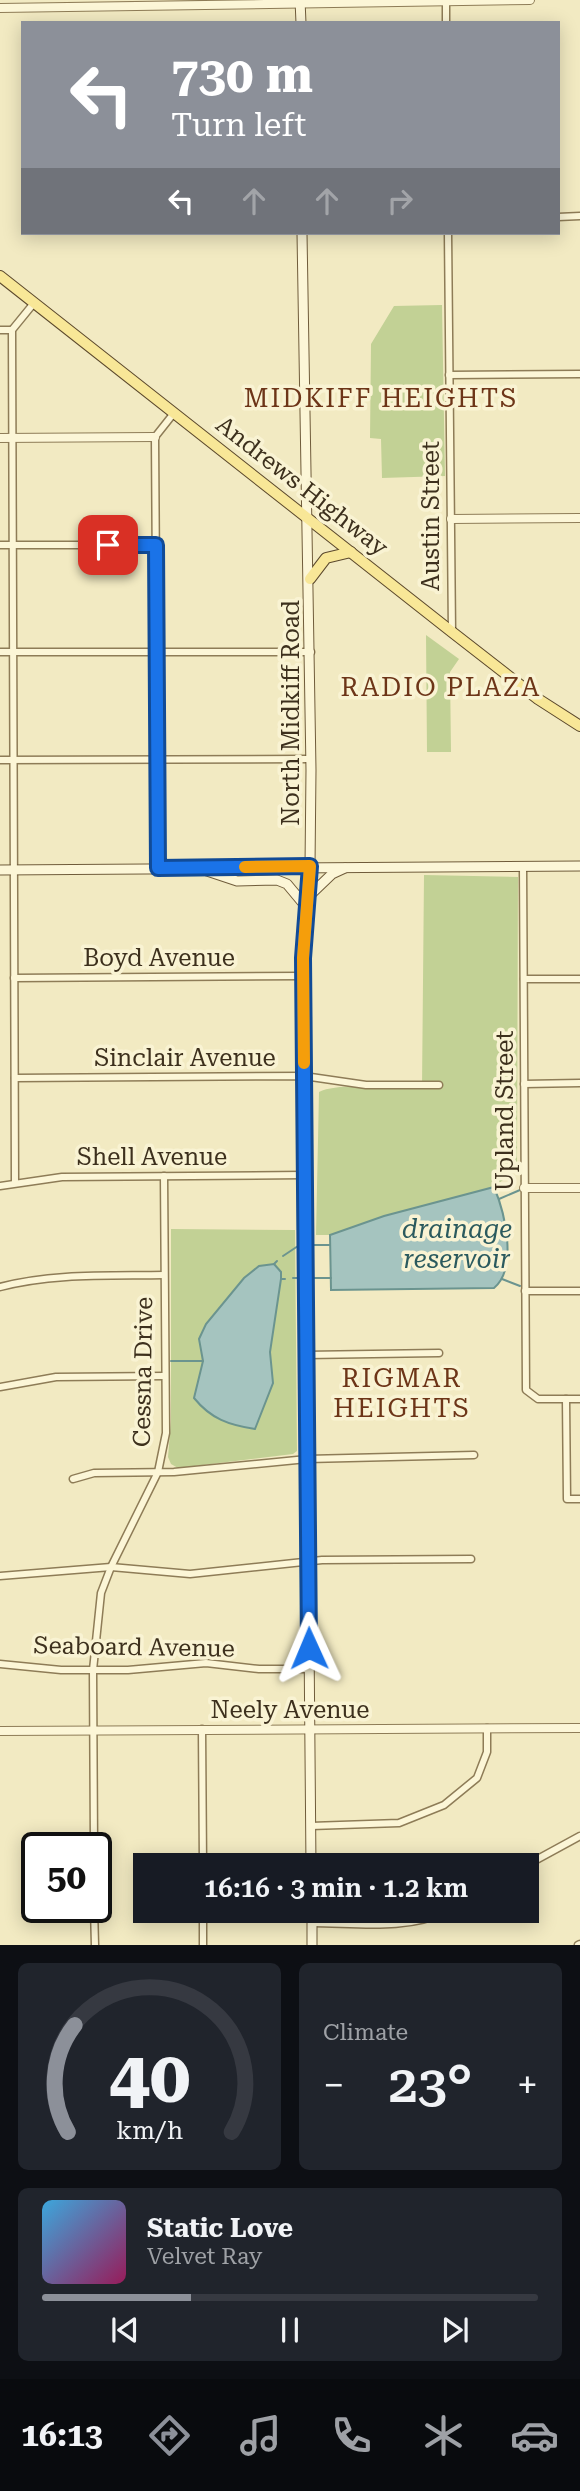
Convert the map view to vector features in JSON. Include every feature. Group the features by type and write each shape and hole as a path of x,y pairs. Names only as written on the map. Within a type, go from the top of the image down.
{"main road":[{"path":"300,1 300,21"},
{"name":"North Midkiff Road","path":"302,235 311,652 310,866 303,976 306,1563 312,1853"},
{"name":"Andrews Highway","path":"0,276 538,699 580,726"},
{"path":"310,579 326,558 351,552"},
{"path":"308,897 332,874 349,866"},
{"path":"0,870 580,866"},
{"path":"198,868 237,881 277,880 287,884 307,908"},
{"path":"312,1923 312,1945"}],"street":[{"path":"0,8 300,1 530,0"},
{"path":"446,1 446,21"},
{"path":"560,217 580,216"},
{"name":"Austin Street","path":"449,235 452,632"},
{"path":"15,1182 12,330 34,303"},
{"path":"0,330 12,330"},
{"path":"449,374 580,374"},
{"path":"158,868 155,437 174,413"},
{"path":"0,438 155,437"},
{"path":"451,519 580,518"},
{"path":"0,545 156,545"},
{"path":"0,652 311,652"},
{"path":"0,760 311,759"},
{"name":"Upland Street","path":"523,866 526,1390 531,1397 566,1399"},
{"name":"Boyd Avenue","path":"14,978 303,976"},
{"path":"524,979 580,979"},
{"name":"Sinclair Avenue","path":"15,1078 304,1076 366,1085 439,1085"},
{"path":"524,1084 580,1083"},
{"name":"Shell Avenue","path":"0,1186 62,1177 304,1175"},
{"name":"Cessna Drive","path":"94,1832 93,1670 101,1593 158,1472 166,1433 164,1177"},
{"path":"524,1188 580,1188"},
{"path":"0,1287 24,1280 64,1277 164,1275"},
{"path":"525,1291 580,1291"},
{"path":"306,1355 439,1353"},
{"path":"0,1387 56,1377 165,1376"},
{"path":"580,1399 566,1399 567,1499 580,1499"},
{"path":"73,1479 94,1473 158,1472 307,1459 474,1455"},
{"path":"0,1576 111,1567 190,1574 322,1560 471,1559"},
{"name":"Seaboard Avenue","path":"0,1664 93,1670 206,1662 259,1669 309,1669"},
{"path":"311,1826 399,1823 444,1805 463,1790 481,1770 487,1752 486,1728"},
{"name":"Neely Avenue","path":"0,1731 580,1728"},
{"path":"202,1729 203,1853"},
{"path":"539,1858 580,1836"},
{"path":"94,1923 95,1945"},
{"path":"203,1923 203,1945"}],"green space":[{"path":"442,305 445,476 382,478 381,439 370,438 371,344 394,306"},
{"path":"426,635 459,659 450,672 451,752 427,752"},
{"path":"424,875 518,877 517,1169 494,1187 330,1235 316,1235 319,1092 353,1086 422,1088"},
{"path":"171,1229 295,1230 297,1451 293,1454 178,1468 171,1464 168,1457 171,1421"}],"water":[{"name":"drainage reservoir","path":"494,1187 505,1225 507,1254 506,1267 494,1288 331,1290 330,1235 384,1216"},
{"path":"274,1264 281,1272 281,1279 270,1352 273,1383 255,1429 221,1420 194,1398 203,1361 199,1339 206,1324 244,1278 259,1266"}],"waterway":[{"path":"499,1199 520,1190"},
{"path":"311,1245 330,1245"},
{"path":"283,1256 298,1246"},
{"path":"274,1264 277,1261"},
{"path":"293,1278 299,1278"},
{"path":"311,1278 331,1278"},
{"path":"502,1279 520,1286"},
{"path":"171,1361 203,1361"}],"slow traffic":[{"path":"245,867 310,866 303,958 304,1063"}],"district":[{"name":"MIDKIFF HEIGHTS","path":"381,398"},
{"name":"RADIO PLAZA","path":"441,687"},
{"name":"RIGMAR HEIGHTS","path":"402,1393"}],"route":[{"path":"108,545 156,545 158,868 310,866 303,958 306,1563 309,1648"}]}
